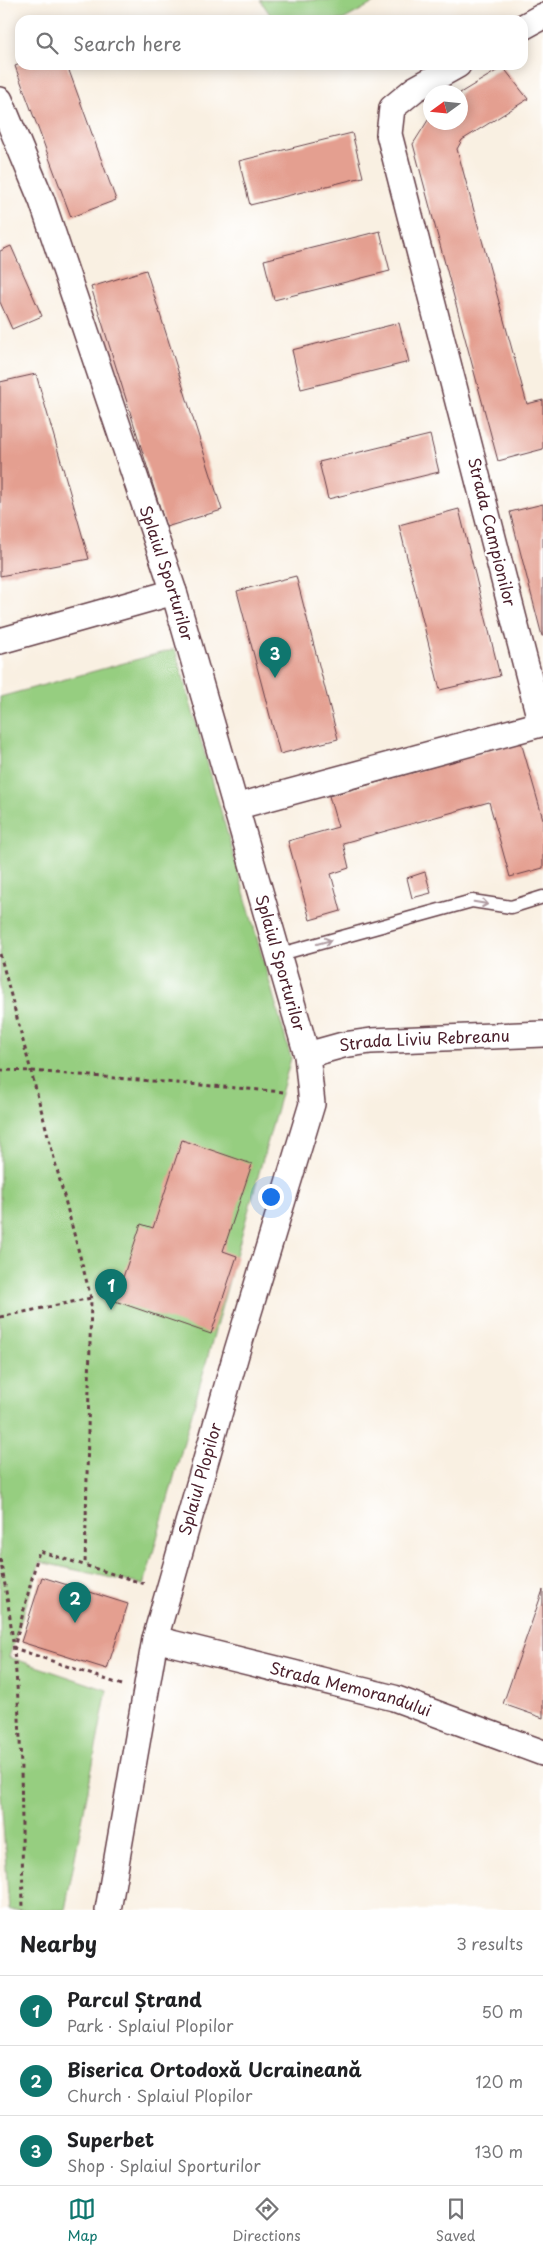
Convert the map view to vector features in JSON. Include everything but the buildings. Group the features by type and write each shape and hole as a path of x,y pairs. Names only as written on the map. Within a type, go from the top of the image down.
{"street":[{"path":"528,25 543,16"},
{"name":"Strada Campionilor","path":"235,807 542,729 389,134 392,108 415,90 449,70"},
{"name":"Splaiul Sporturilor","path":"0,100 42,201 174,592 307,1055"},
{"path":"0,641 174,592"},
{"name":"Strada Liviu Rebreanu","path":"307,1055 343,1044 372,1041 543,1034"},
{"name":"Splaiul Plopilor","path":"108,1910 155,1639 237,1351 312,1104 307,1055"},
{"name":"Strada Memorandului","path":"155,1639 394,1698 543,1753"}],"lane":[{"path":"277,955 472,901 511,908 543,897"}],"path":[{"path":"0,954 91,1298 85,1566"},
{"path":"0,1070 284,1092"},
{"path":"0,1317 91,1298"},
{"path":"14,1648 39,1552 153,1587"},
{"path":"0,1559 10,1605 20,1704 23,1910"},
{"path":"14,1648 125,1686"}],"green space":[{"path":"260,0 379,0 352,15 270,15"},
{"path":"175,649 291,1058 144,1585 40,1562 9,1657 107,1690 65,1910 9,1910 0,1781 0,697"}],"place":[{"name":"Superbet","path":"275,678"},
{"name":"Parcul Ștrand","path":"111,1310"},
{"name":"Biserica Ortodoxă Ucraineană","path":"75,1623"}]}
